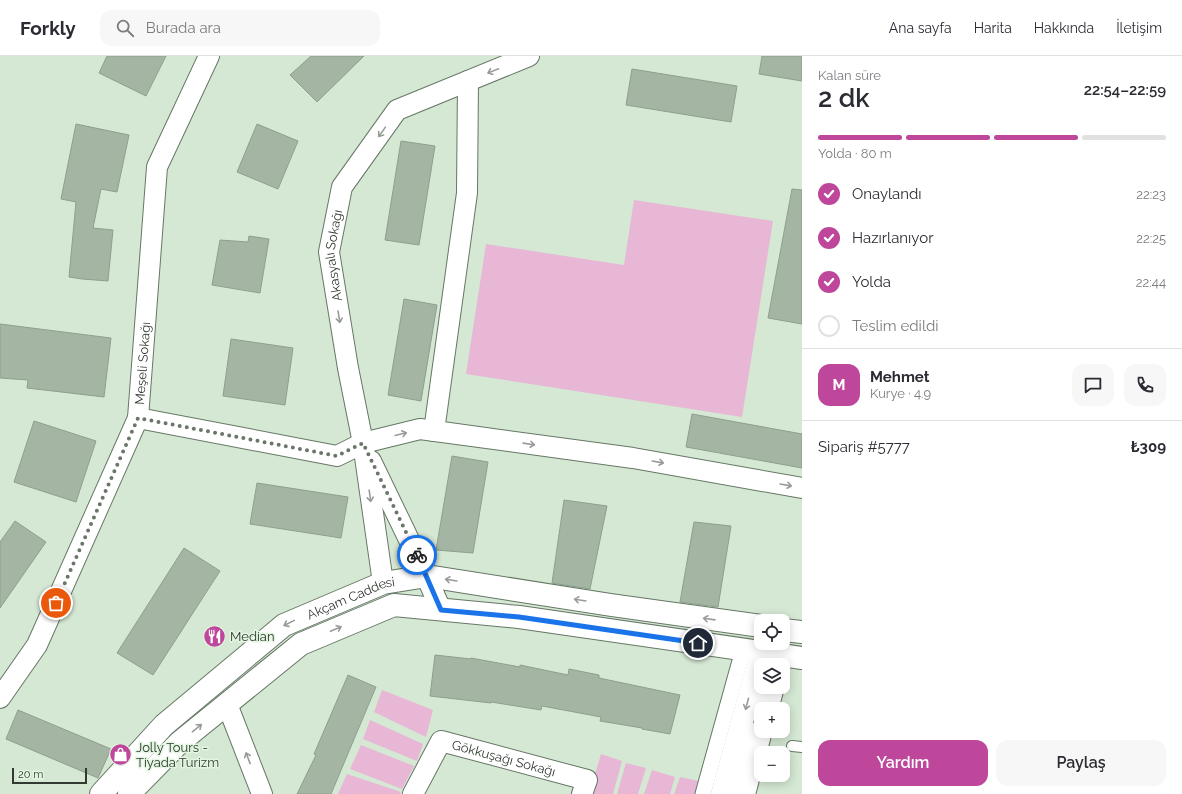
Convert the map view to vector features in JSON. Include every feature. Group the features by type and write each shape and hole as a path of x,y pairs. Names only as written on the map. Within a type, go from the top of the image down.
{"main road":[{"name":"Akçam Caddesi","path":"101,794 164,725 284,625 383,583 427,576 611,605 754,625"},
{"name":"Akçam Caddesi","path":"129,794 180,742 301,644 394,605 519,617 774,654"},
{"path":"790,631 802,632"},
{"path":"722,794 774,654"},
{"path":"744,794 759,738"}],"street":[{"name":"Meşeli Sokağı","path":"0,698 37,646 138,418 157,167 209,56"},
{"name":"Akasyalı Sokağı","path":"383,583 363,443 348,368 329,252 342,187 397,110 529,56"},
{"path":"434,431 466,193 468,81"},
{"path":"138,418 337,456 363,443 420,429 633,458 802,488"},
{"path":"363,443 427,576 441,610"},
{"path":"703,794 774,654"},
{"path":"228,704 262,794"},
{"name":"Gökkuşağı Sokağı","path":"413,794 441,741 587,780 582,794"}],"shaded area":[{"path":"634,200 773,221 742,417 466,374 486,244 624,265"},
{"path":"382,690 433,710 426,737 374,712"},
{"path":"370,720 423,744 417,761 363,739"},
{"path":"361,745 414,766 402,789 350,769"},
{"path":"601,754 622,761 613,794 589,794"},
{"path":"626,763 646,768 638,794 617,794"},
{"path":"652,770 675,777 670,794 644,794"},
{"path":"347,774 401,792 400,794 338,794"},
{"path":"680,777 703,782 699,794 674,794"}],"building":[{"path":"107,56 166,56 146,96 99,73"},
{"path":"311,56 364,56 317,102 290,75"},
{"path":"762,56 802,56 802,81 759,74"},
{"path":"632,69 737,86 731,122 626,105"},
{"path":"76,124 129,135 117,192 101,189 93,228 113,230 108,281 69,277 76,202 61,199"},
{"path":"257,124 298,141 278,189 237,172"},
{"path":"401,141 435,146 419,245 385,240"},
{"path":"792,189 802,190 802,324 768,318"},
{"path":"249,236 269,239 260,293 212,285 220,240 248,242"},
{"path":"404,299 437,305 421,401 388,395"},
{"path":"0,324 111,338 104,397 27,388 28,380 0,378"},
{"path":"231,339 293,348 285,405 223,396"},
{"path":"692,414 802,434 802,468 686,447"},
{"path":"34,421 96,441 76,502 14,482"},
{"path":"452,456 488,462 473,553 436,550"},
{"path":"257,483 348,497 341,538 250,524"},
{"path":"564,500 607,506 590,589 552,583"},
{"path":"15,521 46,542 0,608 0,542"},
{"path":"694,522 731,526 718,607 680,602"},
{"path":"184,548 220,571 153,675 117,653"},
{"path":"435,655 471,658 520,667 520,665 568,675 569,669 599,675 599,678 680,695 670,734 600,721 601,717 542,706 541,710 491,702 430,696"},
{"path":"348,675 376,687 331,794 297,794 316,755 314,754"},
{"path":"18,710 111,749 98,778 6,739"}],"way so far":[{"path":"56,603 138,418 337,456 363,443 417,555"}],"place":[{"name":"Median","path":"215,636"},
{"name":"Jolly Tours - Tiyada Turizm","path":"121,754"}],"route":[{"path":"417,555 441,610 519,617 698,643"}]}
